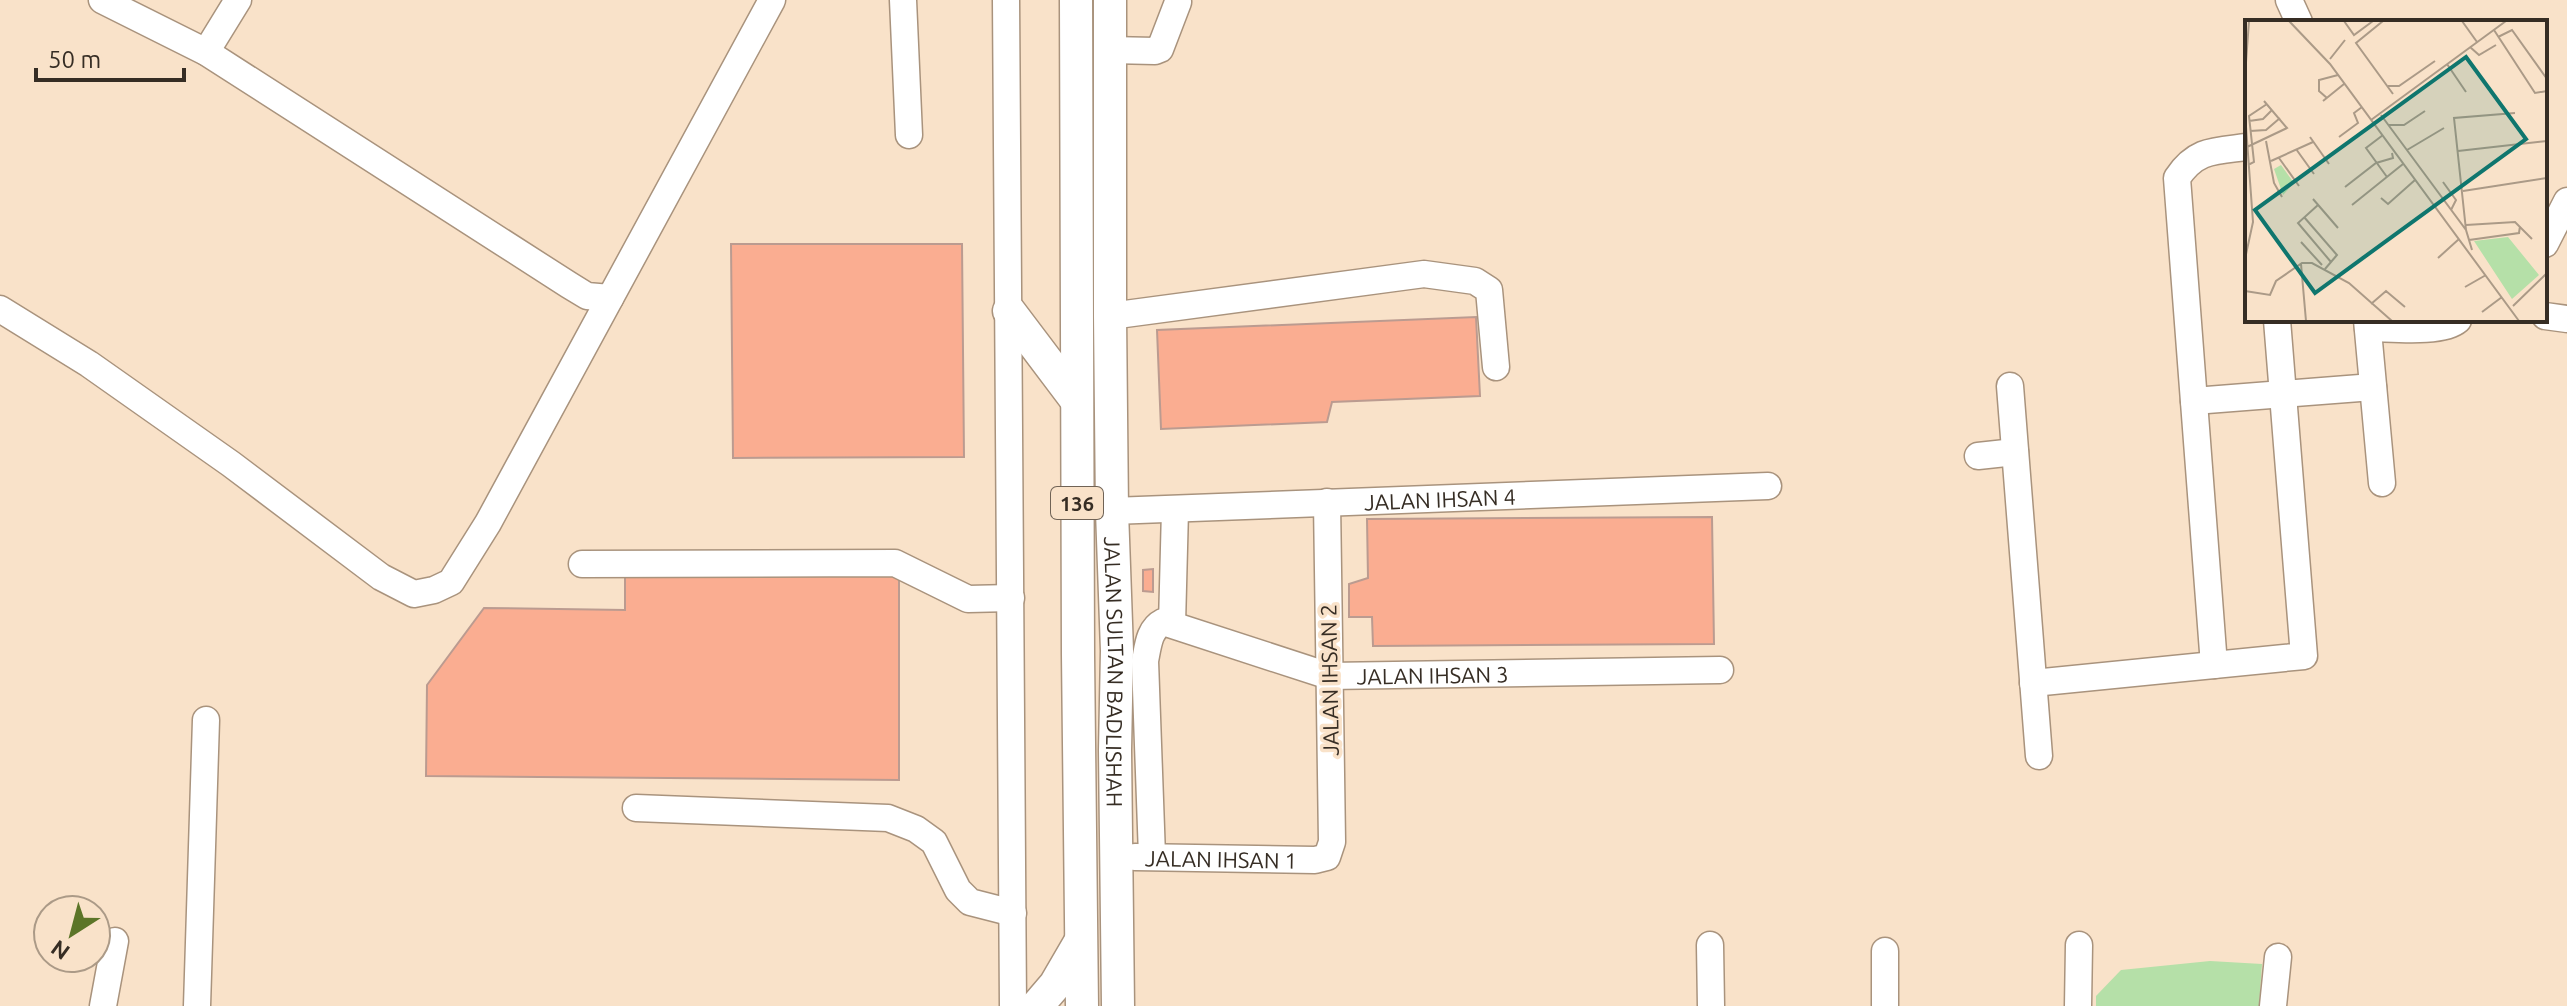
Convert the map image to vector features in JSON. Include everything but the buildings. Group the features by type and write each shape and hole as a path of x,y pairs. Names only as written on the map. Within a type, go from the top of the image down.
{"main road":[{"name":"JALAN SULTAN BADLISHAH","path":"1076,0 1082,1006"},
{"name":"JALAN SULTAN BADLISHAH","path":"1110,0 1110,316 1117,651 1115,858 1118,1006"},
{"path":"1009,311 1077,401"},
{"path":"1037,1006 1055,985 1080,942"}],"street":[{"path":"102,0 206,52 587,296 610,298"},
{"path":"206,52 238,0"},
{"path":"0,309 89,364 381,577 414,594 434,590 451,582 488,523 772,0"},
{"path":"903,0 909,135"},
{"path":"1006,0 1013,1006"},
{"path":"2289,0 2298,20"},
{"path":"1110,50 1160,49 1178,2"},
{"path":"2214,665 2177,178 2187,162 2206,152 2245,147"},
{"path":"2547,240 2567,201"},
{"path":"1110,316 1424,274 1475,281 1489,290 1496,367"},
{"path":"2547,316 2567,319"},
{"path":"2033,683 2304,656 2277,322"},
{"path":"2382,483 2368,324 2432,328 2456,322"},
{"path":"2010,386 2039,756"},
{"path":"2194,401 2373,387"},
{"path":"1978,456 2015,452"},
{"name":"JALAN IHSAN 4","path":"1112,511 1768,486"},
{"name":"JALAN IHSAN 2","path":"1327,502 1332,842 1327,857"},
{"path":"1152,856 1145,661 1150,639 1164,624 1175,510"},
{"path":"582,564 895,563 968,599 1011,598"},
{"name":"JALAN IHSAN 3","path":"1164,624 1329,676 1720,670"},
{"path":"197,1006 206,720"},
{"path":"636,808 888,818 916,829 934,842 958,890 970,902 1013,913"},
{"name":"JALAN IHSAN 1","path":"1115,858 1315,860 1327,857"},
{"path":"103,1006 115,941"},
{"path":"1710,945 1711,1006"},
{"path":"2078,1006 2079,945"},
{"path":"1885,951 1885,1006"},
{"path":"2273,1006 2278,957"}],"green space":[{"path":"2210,961 2262,964 2259,1006 2096,1006 2096,996 2121,970"}]}
